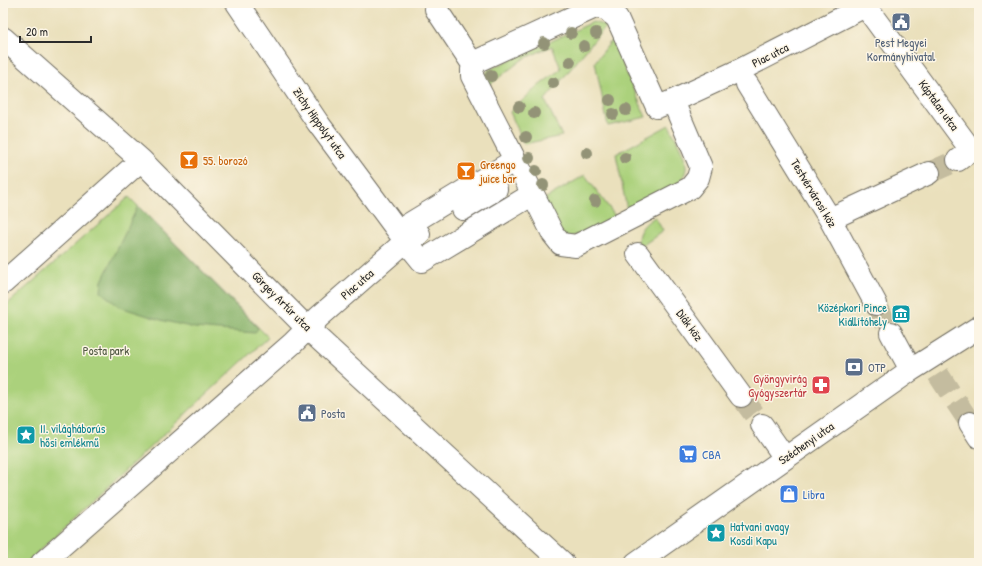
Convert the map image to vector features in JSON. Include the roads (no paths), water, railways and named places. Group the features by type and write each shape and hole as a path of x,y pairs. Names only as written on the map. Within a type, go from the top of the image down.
{"street":[{"name":"Zichy Hippolyt utca","path":"237,3 318,123 422,261 533,194"},
{"name":"Piac utca","path":"474,66 477,61 595,7 606,9 617,18 657,107 740,70 864,4"},
{"name":"Káptalan utca","path":"864,4 972,154"},
{"path":"436,9 474,66 472,76 552,234 561,244 576,246 694,194 701,167 673,101"},
{"name":"Görgey Artúr utca","path":"3,38 141,160 307,328 563,563"},
{"name":"Testvérvárosi köz","path":"747,84 830,218 876,304"},
{"path":"3,284 141,160"},
{"path":"402,236 515,160"},
{"path":"830,218 929,174"},
{"path":"402,236 496,189"},
{"name":"Piac utca","path":"307,328 402,236"},
{"name":"Diák köz","path":"638,254 741,396"},
{"name":"Széchenyi utca","path":"636,563 911,370 934,366 979,327"},
{"path":"42,563 293,343 307,328"},
{"path":"891,333 911,370"},
{"path":"762,425 785,458"}],"tunnel":[{"path":"929,173 958,160"},
{"path":"876,304 891,333"},
{"path":"938,374 970,423"},
{"path":"741,396 762,425"}],"place":[{"name":"Pest Megyei Kormányhivatal","path":"901,22"},
{"name":"55. borozó","path":"189,160"},
{"name":"Greengo juice bar","path":"466,171"},
{"name":"Középkori Pince Kiállítóhely","path":"901,314"},
{"name":"OTP","path":"854,367"},
{"name":"Gyöngyvirág Gyógyszertár","path":"821,385"},
{"name":"Posta","path":"307,413"},
{"name":"II. világháborús hősi emlékmű","path":"26,435"},
{"name":"CBA","path":"688,454"},
{"name":"Libra","path":"789,494"},
{"name":"Hatvani avagy Kosdi Kapu","path":"716,533"}],"park label":[{"name":"Posta park","path":"106,350"}]}
